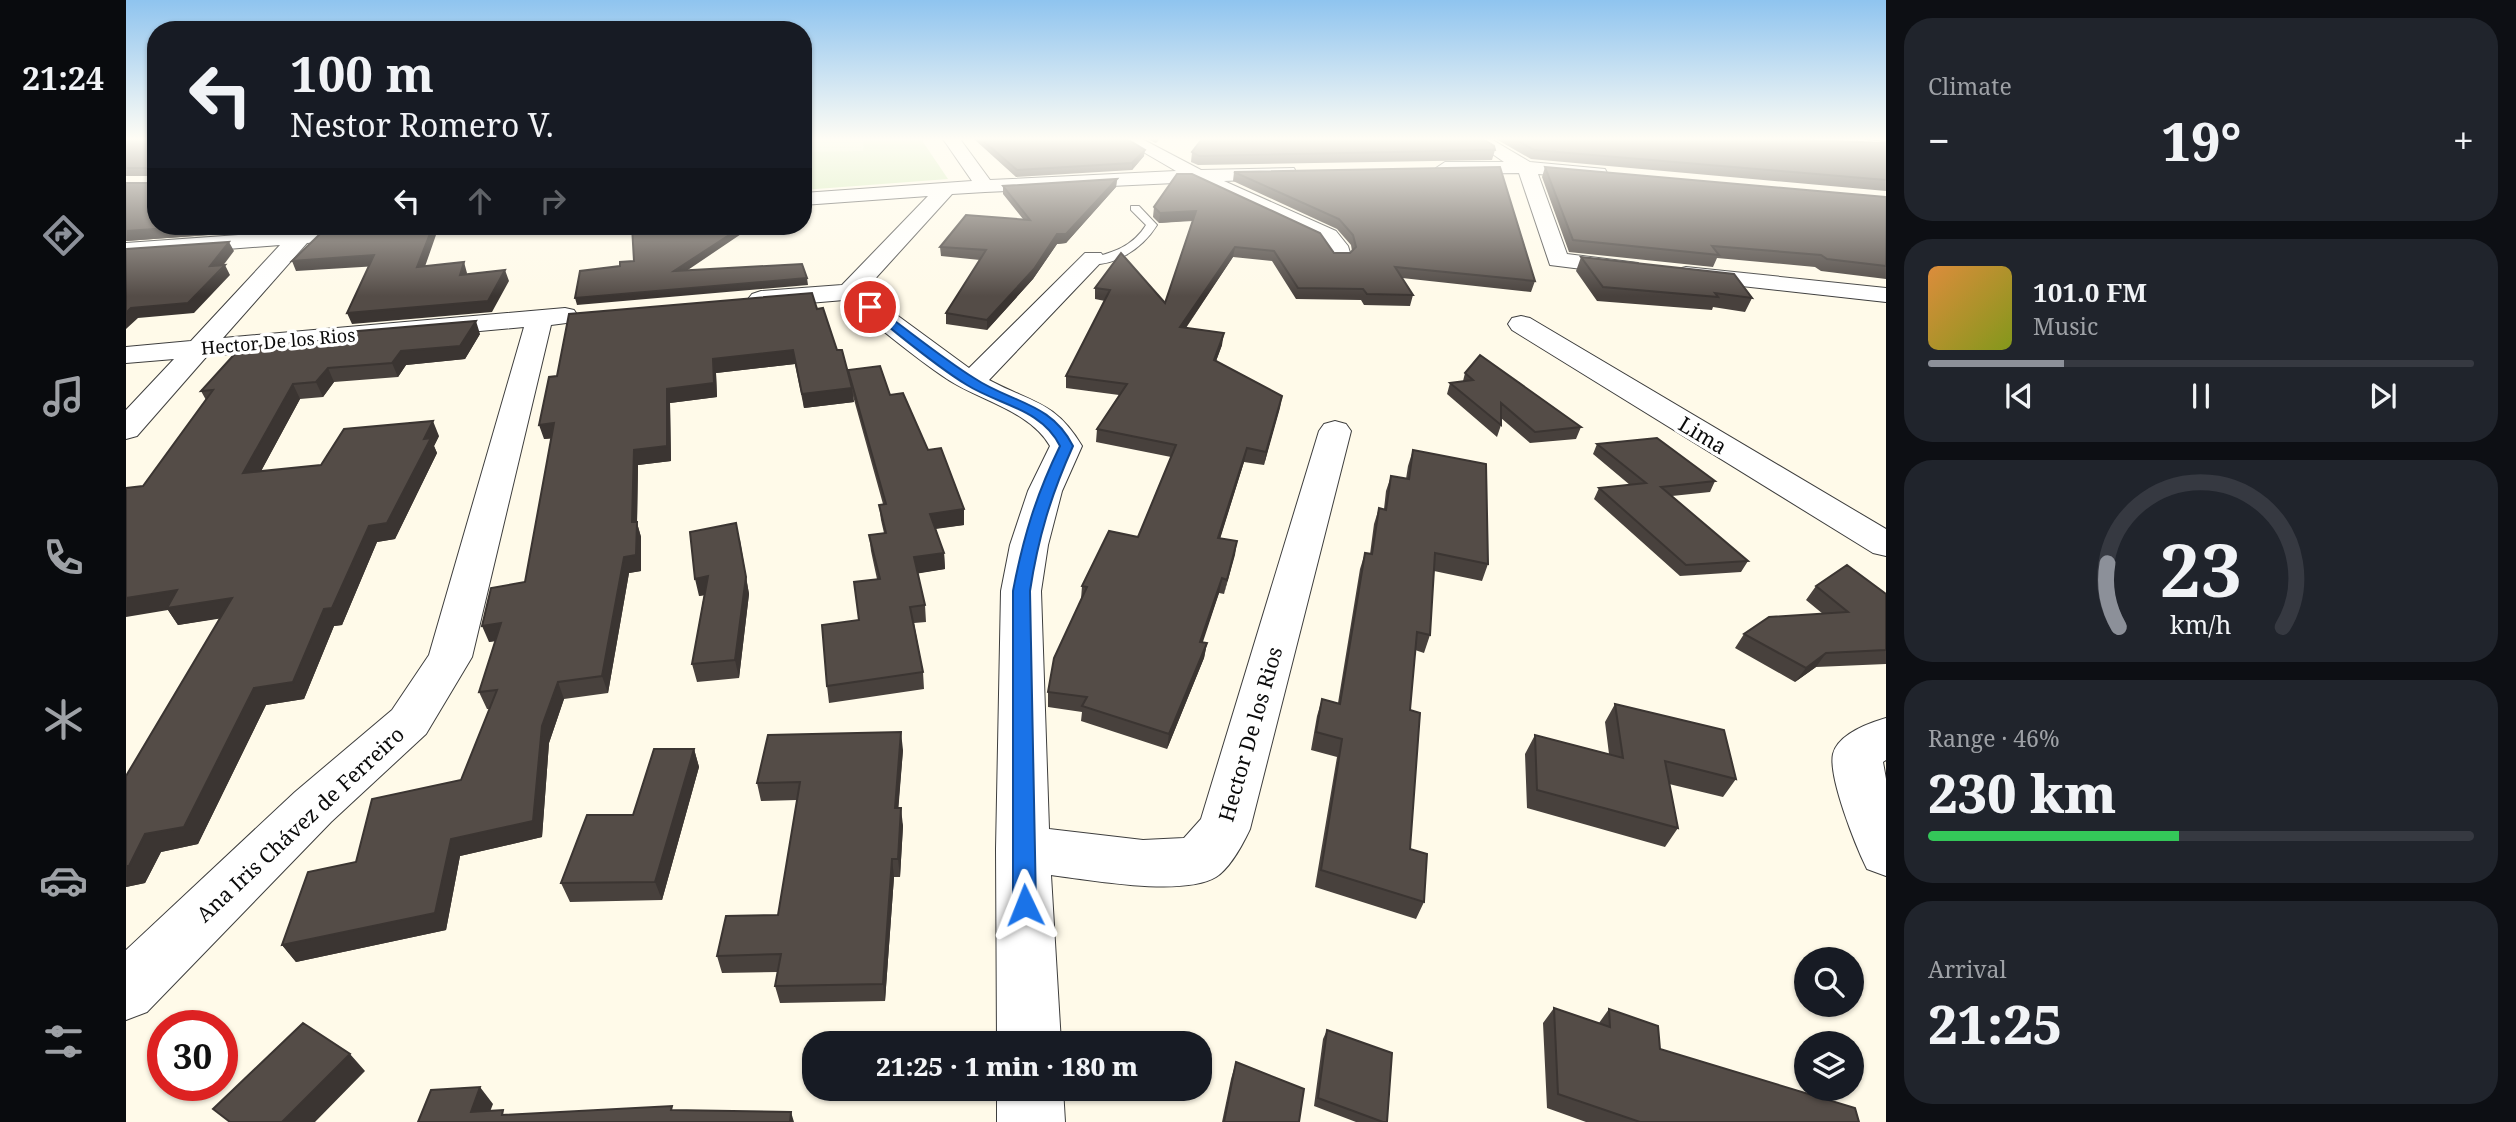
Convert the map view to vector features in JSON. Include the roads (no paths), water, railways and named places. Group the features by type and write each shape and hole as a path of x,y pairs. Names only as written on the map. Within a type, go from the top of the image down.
{"street":[{"path":"812,199 926,191"},
{"path":"849,292 944,191"},
{"path":"1232,191 1328,236 1337,246 1340,256"},
{"path":"1535,191 1558,260 1886,295"},
{"path":"126,250 267,235"},
{"path":"126,429 301,235"},
{"path":"971,382 1090,260"},
{"path":"742,301 849,292 971,382 1045,417 1059,430 1066,446 1042,502 1029,545 1021,591 1023,849 1029,1031"},
{"name":"Hector De los Rios","path":"126,355 594,314"},
{"name":"Ana Iris Chávez de Ferreiro","path":"126,990 313,807 409,722 450,657 540,318"},
{"name":"Lima","path":"1521,324 1886,545"},
{"name":"Hector De los Rios","path":"1023,849 1143,863 1198,860 1224,829 1335,431"},
{"path":"1886,736 1857,755 1865,800 1886,853"},
{"path":"1030,1101 1031,1122"}],"lane":[{"path":"1090,260 1124,254 1145,238 1152,225 1135,208"}]}
